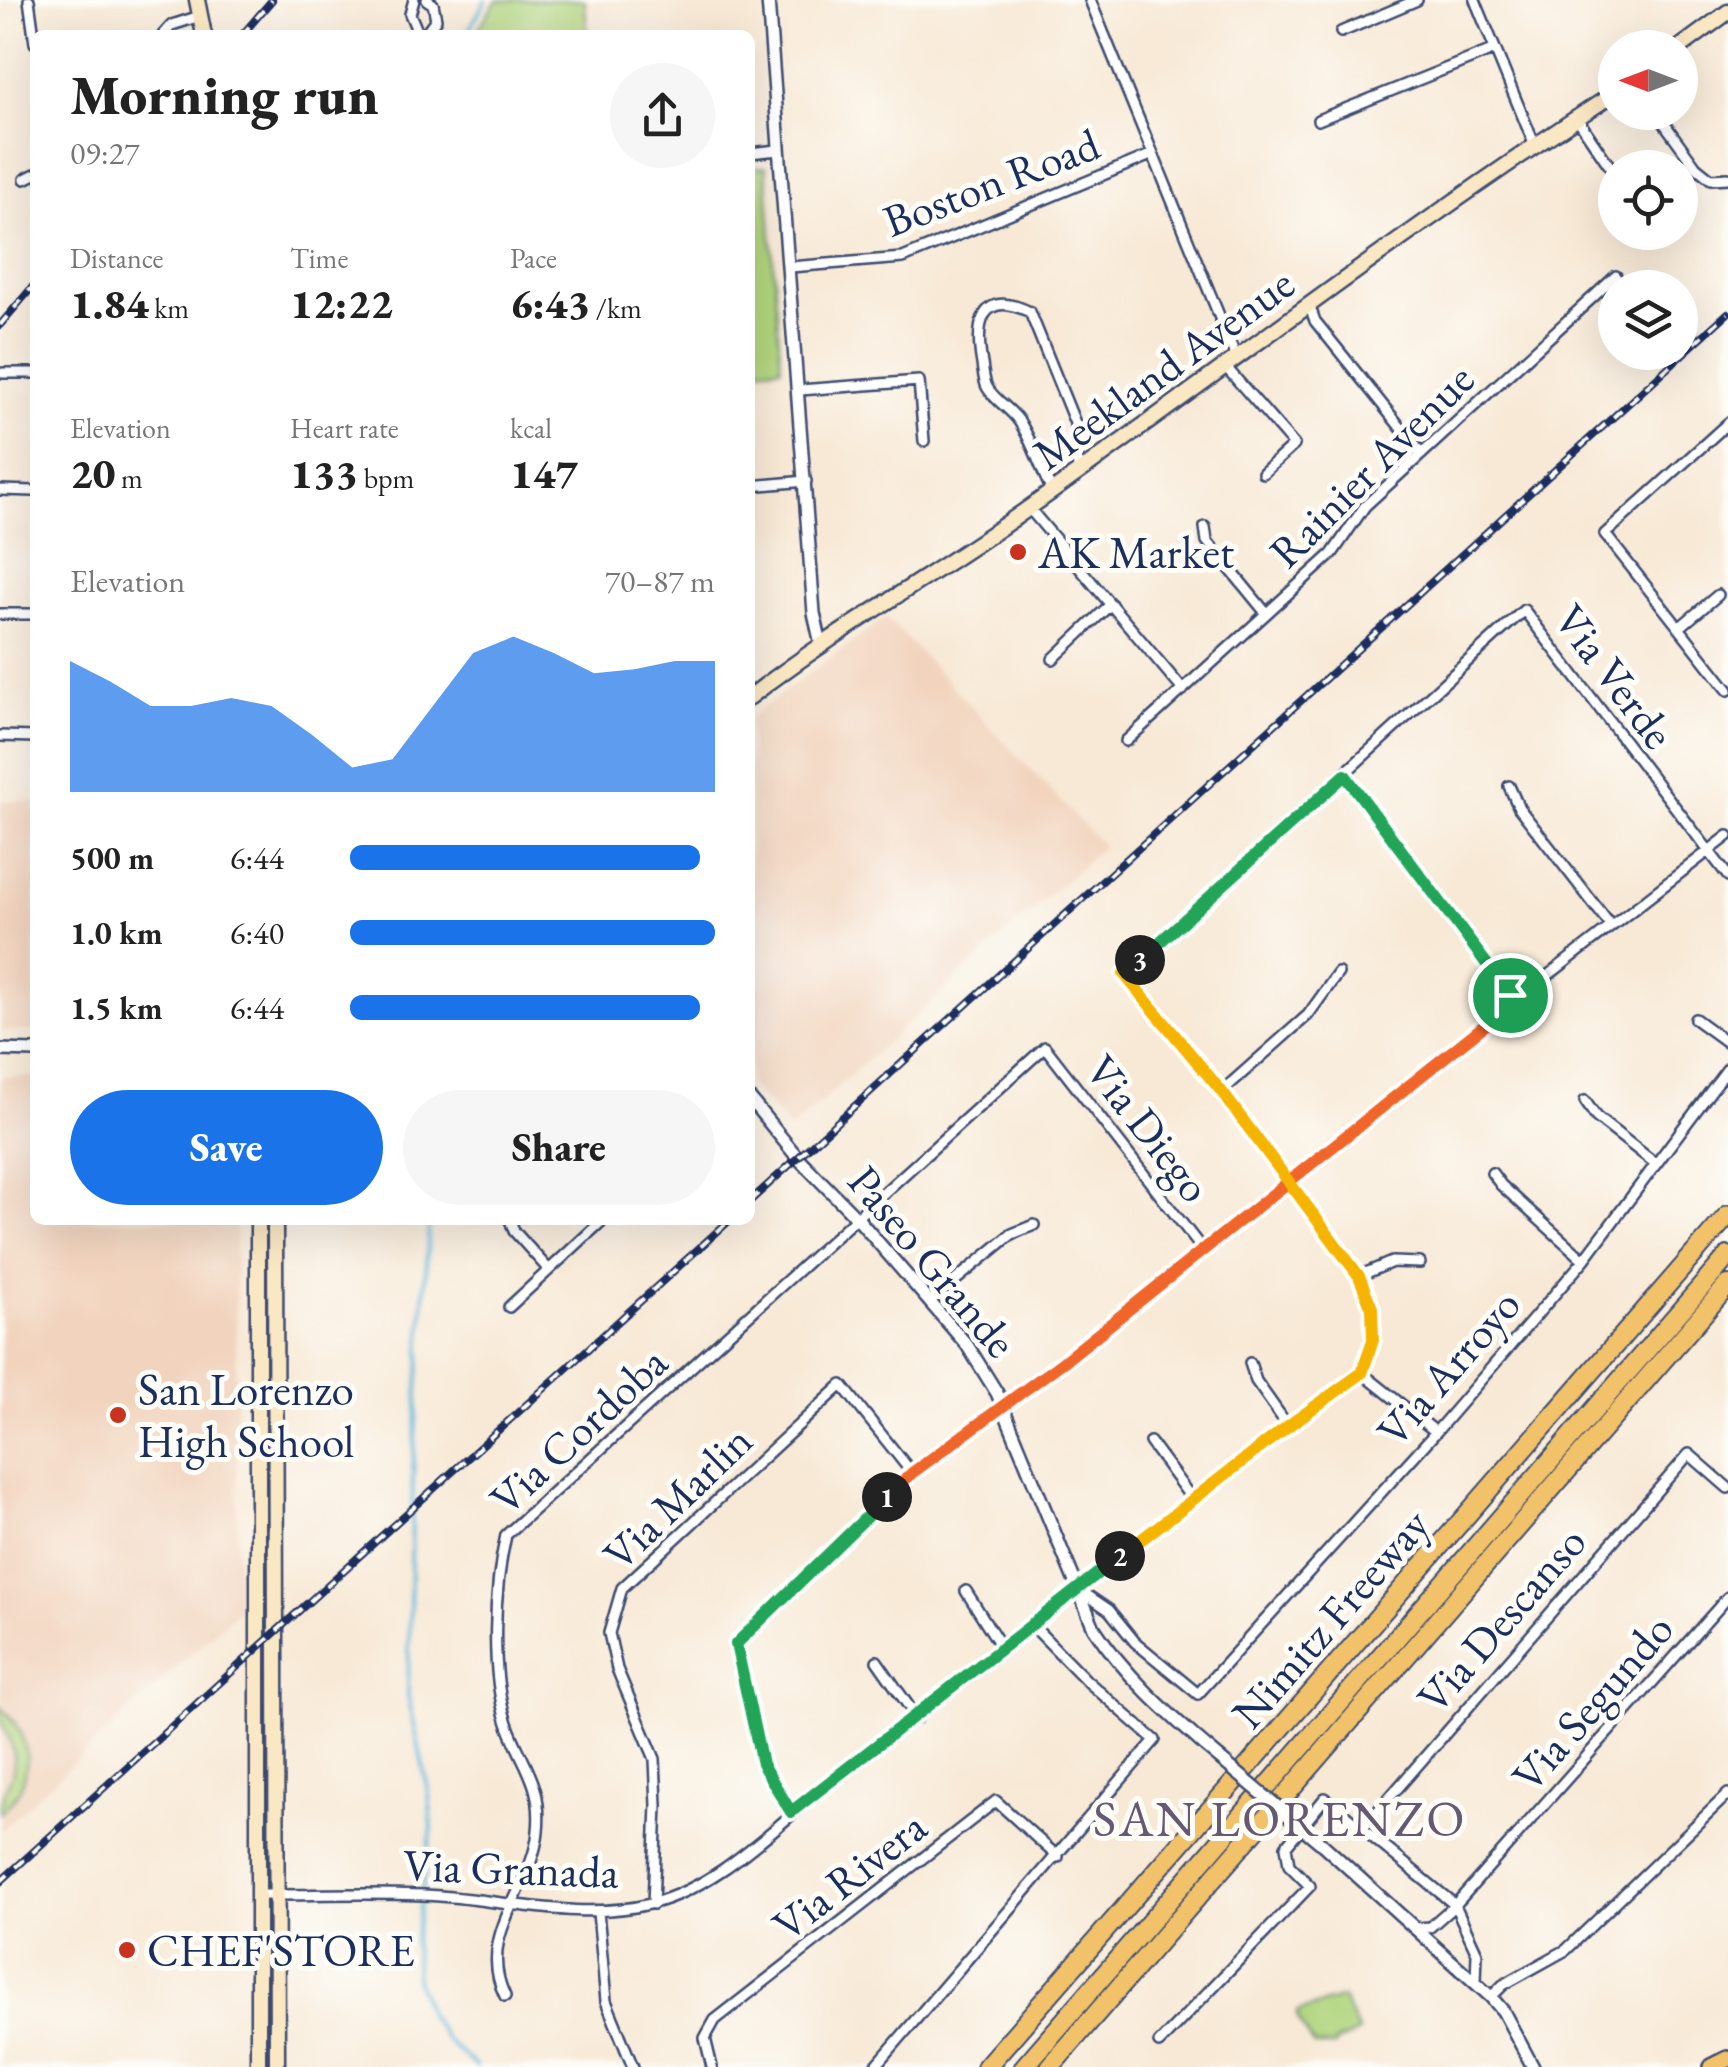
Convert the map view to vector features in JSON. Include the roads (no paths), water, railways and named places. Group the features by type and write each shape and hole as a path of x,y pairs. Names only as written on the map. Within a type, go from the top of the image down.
{"highway":[{"name":"Nimitz Freeway","path":"986,2067 1728,1215"},
{"path":"1024,2067 1728,1256"},
{"name":"Nimitz Freeway","path":"1050,2067 1728,1285"}],"main road":[{"path":"197,0 203,30"},
{"path":"1698,34 1728,12"},
{"name":"Meekland Avenue","path":"755,693 821,644 1029,508 1230,361 1598,104"},
{"path":"258,1225 258,2067"},
{"path":"275,1225 277,2067"},
{"path":"258,1337 276,1336"},
{"path":"1712,2067 1728,2059"}],"street":[{"path":"29,0 33,30"},
{"path":"414,0 410,14 418,30"},
{"path":"425,30 436,18 433,4 427,0"},
{"path":"1090,0 1153,154 1230,361 1294,444 1263,473"},
{"path":"1341,32 1416,0"},
{"path":"1475,0 1535,146"},
{"path":"772,2 778,150 800,390 814,613 821,644"},
{"path":"168,30 200,16"},
{"path":"1318,120 1495,49"},
{"path":"1577,118 1599,150"},
{"path":"1669,130 1696,167 1711,178 1728,178"},
{"path":"755,152 778,150"},
{"name":"Boston Road","path":"790,268 903,258 1153,154"},
{"name":"Rainier Avenue","path":"1126,740 1332,554 1365,506 1598,293"},
{"path":"1052,491 1016,417 986,386 978,323 988,310 1001,304 1030,312 1075,423 1078,471"},
{"path":"1310,307 1315,321 1422,454"},
{"path":"3,373 30,374"},
{"path":"800,390 918,380 924,441"},
{"path":"1728,423 1605,534 1728,690"},
{"path":"755,486 806,481"},
{"path":"0,490 30,490"},
{"path":"1029,508 1183,690"},
{"path":"1206,526 1207,541 1266,614"},
{"path":"1679,628 1718,595"},
{"path":"1053,659 1110,604"},
{"name":"Via Verde","path":"1345,775 1524,610 1728,876"},
{"path":"0,614 30,614"},
{"path":"0,736 30,737"},
{"path":"1436,1432 1362,1373 1373,1340 1372,1308 1359,1276 1222,1092 1124,974 1345,775 1515,1001"},
{"path":"1508,786 1518,808 1612,926"},
{"path":"791,1812 762,1764 736,1644 912,1473 1003,1408 1728,836"},
{"path":"1222,1092 1308,1015 1338,973"},
{"path":"1695,1019 1728,1044"},
{"name":"Via Cordoba","path":"505,1996 496,1978 495,1946 538,1835 538,1790 508,1726 499,1694 497,1575 506,1535 1045,1047"},
{"name":"Via Diego","path":"1045,1047 1202,1249"},
{"path":"0,1050 30,1051"},
{"name":"Via Arroyo","path":"1078,1589 1108,1610 1135,1642 1198,1694 1436,1432 1584,1260 1728,1068"},
{"path":"1585,1102 1596,1118 1656,1164"},
{"name":"Paseo Grande","path":"755,1105 967,1345 1003,1408 1094,1628 1115,1660 1205,1746 1476,1980 1504,2011 1533,2067"},
{"path":"1492,1172 1501,1185 1584,1260"},
{"path":"928,1302 1012,1234 1034,1224"},
{"path":"512,1225 548,1270"},
{"path":"509,1307 598,1225"},
{"path":"1359,1276 1392,1262 1420,1262"},
{"path":"1250,1363 1256,1381 1288,1426"},
{"name":"Via Granada","path":"259,1895 439,1896 598,1912 652,1904 721,1873 791,1812 1192,1499 1362,1373"},
{"name":"Via Marlin","path":"652,1904 658,1804 654,1759 617,1670 608,1633 622,1588 842,1385 912,1473"},
{"path":"1150,1442 1192,1499"},
{"name":"Via Descanso","path":"1362,1828 1689,1454 1728,1488"},
{"path":"966,1591 1002,1648"},
{"name":"Via Segundo","path":"1418,1928 1430,1927 1455,1905 1728,1596"},
{"path":"876,2067 1155,1740 1086,1680 1032,1625"},
{"path":"877,1662 916,1718"},
{"path":"1159,2043 1310,1886 1289,1865 1286,1846 1326,1798 1455,1905 1477,1953 1476,1980"},
{"name":"Via Rivera","path":"712,2067 705,2038 715,2020 996,1802 1058,1858"},
{"path":"1491,1997 1504,1984 1566,1950 1726,1802"},
{"path":"598,1912 606,2002 633,2067"}],"waterway":[{"path":"469,30 486,0"},
{"path":"429,1225 413,1471 408,1696 429,1794 432,1828 414,1942 416,1979 428,2014 447,2041 476,2067"}],"railway":[{"path":"246,30 272,0"},
{"path":"0,325 30,290"},
{"path":"755,1196 1728,313"},
{"path":"0,1882 724,1225"}],"place":[{"name":"AK Market","path":"1018,552"},
{"name":"San Lorenzo High School","path":"118,1415"},
{"name":"CHEF'STORE","path":"127,1950"}],"district":[{"name":"SAN LORENZO","path":"1280,1818"}]}
